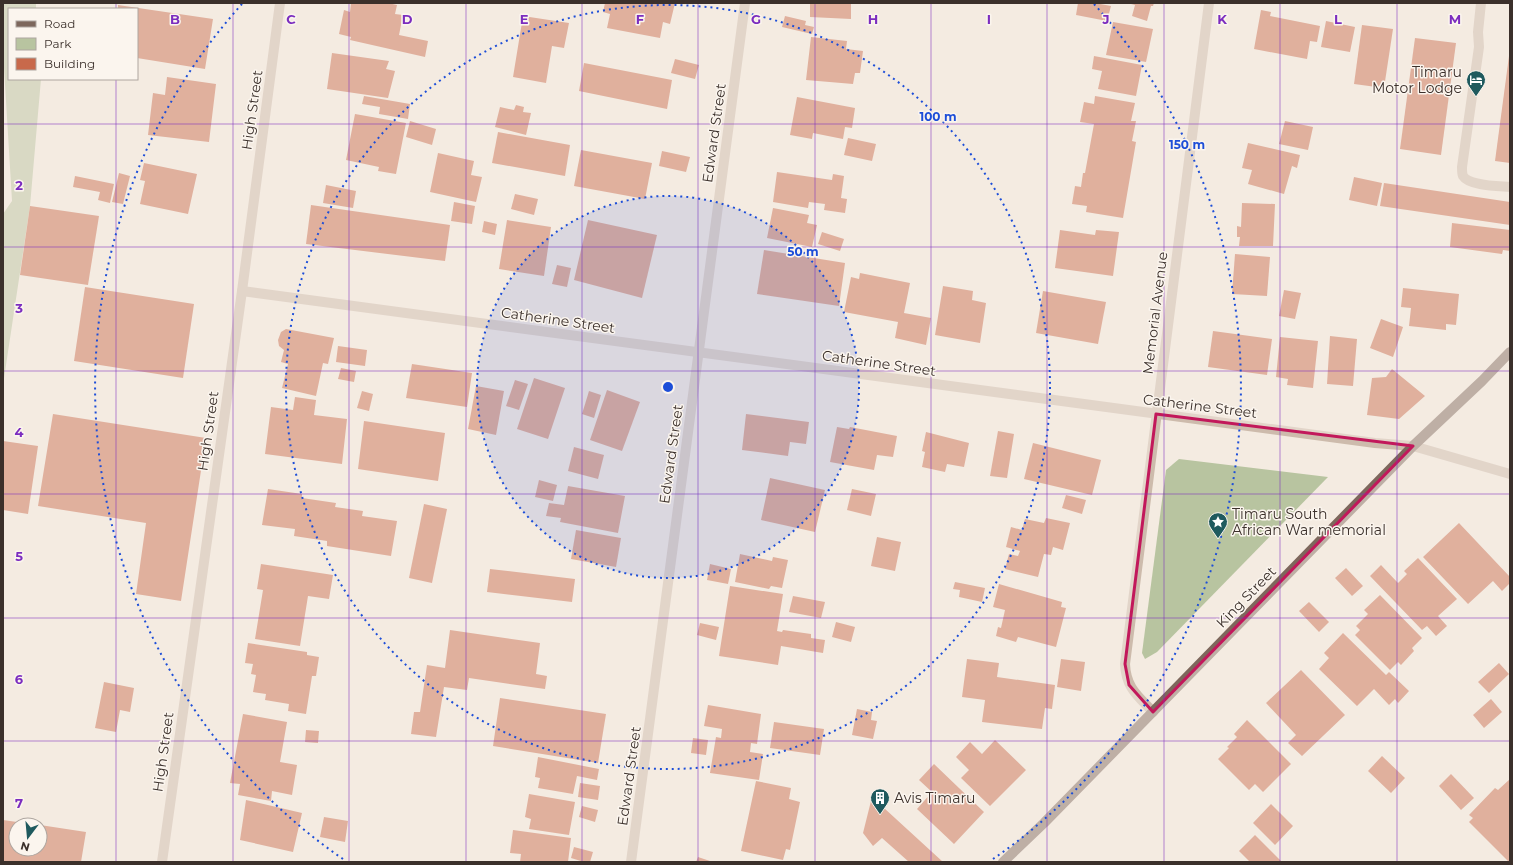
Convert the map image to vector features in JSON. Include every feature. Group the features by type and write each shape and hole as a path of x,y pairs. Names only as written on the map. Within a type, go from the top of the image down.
{"main road":[{"name":"King Street","path":"1003,862 1044,823 1413,446 1482,381 1510,352"}],"street":[{"name":"High Street","path":"162,862 242,291 280,3"},
{"name":"Edward Street","path":"631,862 745,3"},
{"name":"Memorial Avenue","path":"1152,712 1129,685 1125,673 1125,664 1209,3"},
{"path":"1481,3 1478,32 1479,48 1462,167 1463,176 1468,181 1477,184 1510,188"},
{"name":"Catherine Street","path":"242,291 1375,443 1413,446 1510,474"}],"highlighted area":[{"path":"1156,414 1413,446 1153,712 1129,685 1125,664"}],"green space":[{"path":"3,3 36,3 36,8 8,8 8,80 41,80 30,206 3,385 3,214 12,201 3,51"},
{"path":"1179,459 1328,477 1157,652 1145,659 1142,653 1166,470"}],"building":[{"path":"351,3 388,3 397,5 395,14 403,15 399,35 428,41 425,57 350,40 351,37 339,34 344,10 350,12"},
{"path":"605,3 675,3 670,24 663,22 660,38 607,28 610,14 603,12"},
{"path":"810,3 851,3 851,19 810,17"},
{"path":"1078,3 1095,3 1111,6 1107,21 1076,15"},
{"path":"1131,3 1154,3 1153,6 1151,6 1147,21 1132,16 1135,5"},
{"path":"118,5 213,19 205,69 138,58 138,8 118,8"},
{"path":"1261,10 1271,12 1270,16 1320,26 1317,42 1310,41 1307,59 1254,49"},
{"path":"523,16 569,23 564,48 552,46 546,83 513,77"},
{"path":"785,16 806,21 805,25 814,27 812,34 782,27"},
{"path":"1326,21 1355,27 1350,52 1321,47"},
{"path":"1113,22 1153,29 1146,62 1106,55"},
{"path":"1362,25 1393,29 1384,88 1354,84"},
{"path":"811,37 847,41 846,49 863,51 860,73 855,73 853,84 806,80"},
{"path":"1415,38 1456,43 1441,155 1400,149"},
{"path":"332,53 389,61 386,69 395,71 388,98 327,89"},
{"path":"1094,56 1142,65 1136,96 1098,89 1102,71 1092,69"},
{"path":"1510,56 1510,163 1495,161"},
{"path":"675,59 699,65 695,79 671,73"},
{"path":"584,63 672,80 667,109 579,91"},
{"path":"167,77 216,84 209,142 148,135 153,93 165,95"},
{"path":"364,96 410,104 408,119 379,114 380,107 362,104"},
{"path":"1095,96 1135,103 1131,121 1136,121 1132,141 1136,142 1123,218 1086,212 1087,206 1072,204 1075,186 1081,187 1083,173 1085,173 1094,124 1080,122 1084,102 1094,104"},
{"path":"797,97 855,108 852,128 845,127 843,139 813,133 812,139 790,135"},
{"path":"516,105 524,107 523,112 531,113 526,135 495,127 500,107 514,110"},
{"path":"355,114 406,123 396,174 378,171 379,167 346,160"},
{"path":"410,121 436,129 432,145 406,137"},
{"path":"1285,121 1313,127 1308,150 1279,144"},
{"path":"498,132 570,145 565,176 492,163"},
{"path":"848,138 876,144 872,161 844,155"},
{"path":"1248,143 1300,155 1297,168 1292,166 1284,194 1248,184 1252,170 1242,168"},
{"path":"581,150 652,163 645,199 574,186"},
{"path":"662,151 690,157 686,172 659,166"},
{"path":"438,153 474,161 471,175 482,177 476,202 430,192"},
{"path":"144,163 197,174 188,214 140,204 145,181 140,180"},
{"path":"777,172 832,180 833,174 844,176 841,198 847,199 845,213 824,210 825,204 809,202 808,208 773,202"},
{"path":"119,173 130,176 123,204 112,202"},
{"path":"75,176 114,184 110,203 98,200 100,192 73,187"},
{"path":"1354,177 1382,183 1377,206 1349,200"},
{"path":"1384,183 1510,202 1510,225 1380,206"},
{"path":"326,185 356,191 353,208 323,203"},
{"path":"515,194 538,199 534,215 511,209"},
{"path":"454,202 475,206 472,224 451,221"},
{"path":"1242,203 1275,204 1273,246 1239,246 1240,237 1237,237 1237,226 1241,227"},
{"path":"311,205 450,225 445,261 306,244"},
{"path":"30,206 99,216 88,285 20,275"},
{"path":"773,208 809,215 807,223 817,225 812,247 767,238"},
{"path":"507,220 551,227 544,276 499,269"},
{"path":"588,220 657,235 642,298 574,280"},
{"path":"484,221 497,224 495,235 482,232"},
{"path":"1452,223 1510,230 1510,251 1503,250 1502,254 1450,247"},
{"path":"1060,230 1095,235 1096,230 1119,232 1113,276 1055,268"},
{"path":"822,232 844,239 840,251 818,244"},
{"path":"764,250 845,263 839,306 757,294"},
{"path":"1235,254 1270,257 1267,296 1232,294"},
{"path":"557,265 571,268 567,287 552,284"},
{"path":"860,273 910,283 904,313 931,318 926,345 895,338 898,322 844,312 851,277 859,279"},
{"path":"943,286 973,291 972,300 986,303 980,343 935,335"},
{"path":"85,287 194,304 183,378 74,361"},
{"path":"1403,288 1459,294 1456,325 1446,324 1446,330 1409,326 1411,308 1401,307"},
{"path":"1284,290 1301,293 1295,319 1279,316"},
{"path":"1043,291 1106,302 1098,344 1036,333"},
{"path":"1381,319 1403,327 1393,357 1370,348"},
{"path":"286,329 334,338 328,364 323,363 316,396 282,388 288,364 281,362 284,350 279,346 278,340 281,332"},
{"path":"1213,331 1272,339 1267,375 1208,367"},
{"path":"1330,336 1357,339 1353,386 1327,384"},
{"path":"1280,337 1318,341 1313,388 1287,385 1288,379 1276,377"},
{"path":"338,346 367,350 365,366 336,362"},
{"path":"412,364 472,373 467,407 406,398"},
{"path":"341,368 356,371 354,382 338,379"},
{"path":"1392,369 1425,396 1399,419 1367,415 1372,378 1386,377"},
{"path":"534,378 565,388 548,439 517,429"},
{"path":"515,380 528,384 519,410 506,406"},
{"path":"476,386 504,391 496,435 468,429"},
{"path":"607,390 640,402 622,451 590,440"},
{"path":"362,391 373,394 369,411 357,408"},
{"path":"589,391 601,395 594,418 582,414"},
{"path":"295,397 316,400 314,415 347,419 342,464 265,454 271,407 293,410"},
{"path":"53,414 206,438 181,601 136,594 146,523 38,506"},
{"path":"746,414 809,422 806,444 790,442 788,456 742,450"},
{"path":"364,421 445,433 438,481 358,469"},
{"path":"837,427 849,429 850,427 897,436 893,457 877,455 874,470 830,462"},
{"path":"998,431 1014,434 1007,478 990,476"},
{"path":"926,432 969,443 964,467 947,464 945,472 922,467 925,452 922,451"},
{"path":"3,441 38,446 28,514 3,510"},
{"path":"1033,443 1101,460 1092,495 1024,479"},
{"path":"574,447 604,455 598,479 568,471"},
{"path":"770,478 825,490 815,532 761,520"},
{"path":"539,480 557,485 553,501 535,497"},
{"path":"568,486 625,496 618,533 560,522 561,518 546,516 549,503 564,505"},
{"path":"268,489 302,494 302,498 336,503 335,507 363,511 362,516 397,521 391,556 327,546 327,541 294,536 295,529 262,525"},
{"path":"852,489 876,494 871,516 847,510"},
{"path":"1066,495 1086,500 1082,514 1062,508"},
{"path":"424,504 447,509 432,583 409,578"},
{"path":"1046,518 1070,523 1063,550 1053,547 1051,555 1044,554 1038,577 1005,569 1009,554 1018,556 1020,551 1006,547 1011,527 1022,530 1025,519 1044,523"},
{"path":"1459,523 1510,577 1510,583 1502,591 1493,581 1468,604 1423,557"},
{"path":"576,530 621,538 616,567 571,559"},
{"path":"877,537 901,542 895,571 871,566"},
{"path":"740,554 772,561 773,557 788,560 782,588 771,586 769,589 735,582"},
{"path":"1418,558 1457,599 1438,616 1447,626 1436,636 1427,626 1422,630 1370,576 1381,565 1398,583 1407,574 1404,571"},
{"path":"261,564 333,575 329,599 308,596 300,646 255,639 263,590 257,589"},
{"path":"710,564 731,569 728,584 707,580"},
{"path":"1346,568 1363,586 1352,596 1335,578"},
{"path":"490,569 575,579 572,602 487,592"},
{"path":"955,582 985,588 982,602 959,597 960,590 953,589"},
{"path":"999,584 1062,602 1061,607 1066,608 1056,647 1018,637 1016,642 996,636 998,627 1001,628 1005,610 993,607"},
{"path":"730,586 783,594 777,631 782,632 783,630 811,634 811,638 825,640 823,653 781,646 778,665 719,656"},
{"path":"1380,595 1422,638 1412,648 1414,651 1401,665 1398,662 1390,670 1355,635 1360,630 1356,626 1368,614 1364,610"},
{"path":"793,596 825,602 821,618 789,612"},
{"path":"1309,602 1329,622 1319,632 1299,611"},
{"path":"836,622 855,627 851,642 832,637"},
{"path":"700,623 719,627 716,640 697,635"},
{"path":"450,630 540,643 536,674 547,676 545,689 469,678 467,690 444,687 436,737 411,734 414,712 420,712 427,665 445,668"},
{"path":"1343,633 1386,675 1389,672 1409,691 1398,703 1395,699 1389,705 1374,689 1357,706 1319,669 1329,658 1324,653"},
{"path":"248,643 307,652 307,655 319,657 316,676 312,676 306,714 288,711 289,704 265,700 266,694 253,692 256,675 251,674 253,664 245,663"},
{"path":"967,659 999,663 997,677 1055,685 1052,709 1045,708 1042,729 982,722 985,700 962,697"},
{"path":"1061,659 1085,662 1081,691 1057,687"},
{"path":"1499,663 1509,674 1489,693 1478,682"},
{"path":"1301,670 1345,715 1302,756 1288,743 1296,735 1266,703"},
{"path":"104,682 134,688 130,712 120,710 116,732 95,728"},
{"path":"500,698 606,714 598,763 493,746"},
{"path":"1491,699 1502,712 1484,728 1473,715"},
{"path":"708,705 761,714 757,744 751,743 750,752 763,754 759,780 710,773 716,737 721,738 722,729 704,726"},
{"path":"857,709 872,712 871,720 877,721 873,739 852,735"},
{"path":"243,714 287,722 280,762 297,765 292,795 272,791 271,801 238,795 240,784 230,783"},
{"path":"1247,720 1291,764 1263,792 1255,784 1249,790 1218,759 1229,748 1227,747 1237,737 1234,734"},
{"path":"774,722 824,729 820,755 770,748"},
{"path":"306,730 319,731 318,743 305,742"},
{"path":"693,738 708,740 706,755 691,753"},
{"path":"995,740 1026,770 990,806 961,778 969,770 956,757 970,742 982,754"},
{"path":"1382,756 1405,778 1391,793 1368,771"},
{"path":"538,757 599,769 597,780 577,776 573,794 538,788 540,778 535,777"},
{"path":"934,764 984,812 954,844 917,809 932,792 919,780"},
{"path":"1451,774 1474,798 1461,810 1439,786"},
{"path":"1510,779 1509,862 1469,822 1473,818 1469,815 1495,788 1498,790"},
{"path":"756,781 791,788 789,799 800,802 790,850 786,849 783,860 741,851"},
{"path":"580,783 600,786 598,800 578,797"},
{"path":"529,794 575,802 569,835 529,829 531,819 525,817"},
{"name":"Avis Timaru","path":"872,797 943,862 909,862 882,838 873,846 863,833"},
{"path":"246,800 302,813 293,852 240,840"},
{"path":"1271,804 1293,826 1275,845 1253,823"},
{"path":"582,806 598,810 595,822 579,817"},
{"path":"324,817 348,821 345,842 320,837"},
{"path":"3,820 8,821 8,857 48,857 48,826 86,832 81,862 3,862"},
{"path":"513,830 571,838 568,862 520,862 521,854 510,853"},
{"path":"1255,835 1282,862 1250,862 1239,851"},
{"path":"574,847 593,852 590,862 584,862 571,858"},
{"path":"698,857 713,862 696,862"}],"place":[{"name":"Timaru Motor Lodge","path":"1476,97"},
{"name":"Timaru South African War memorial","path":"1218,539"},
{"name":"Avis Timaru","path":"880,815"}]}
